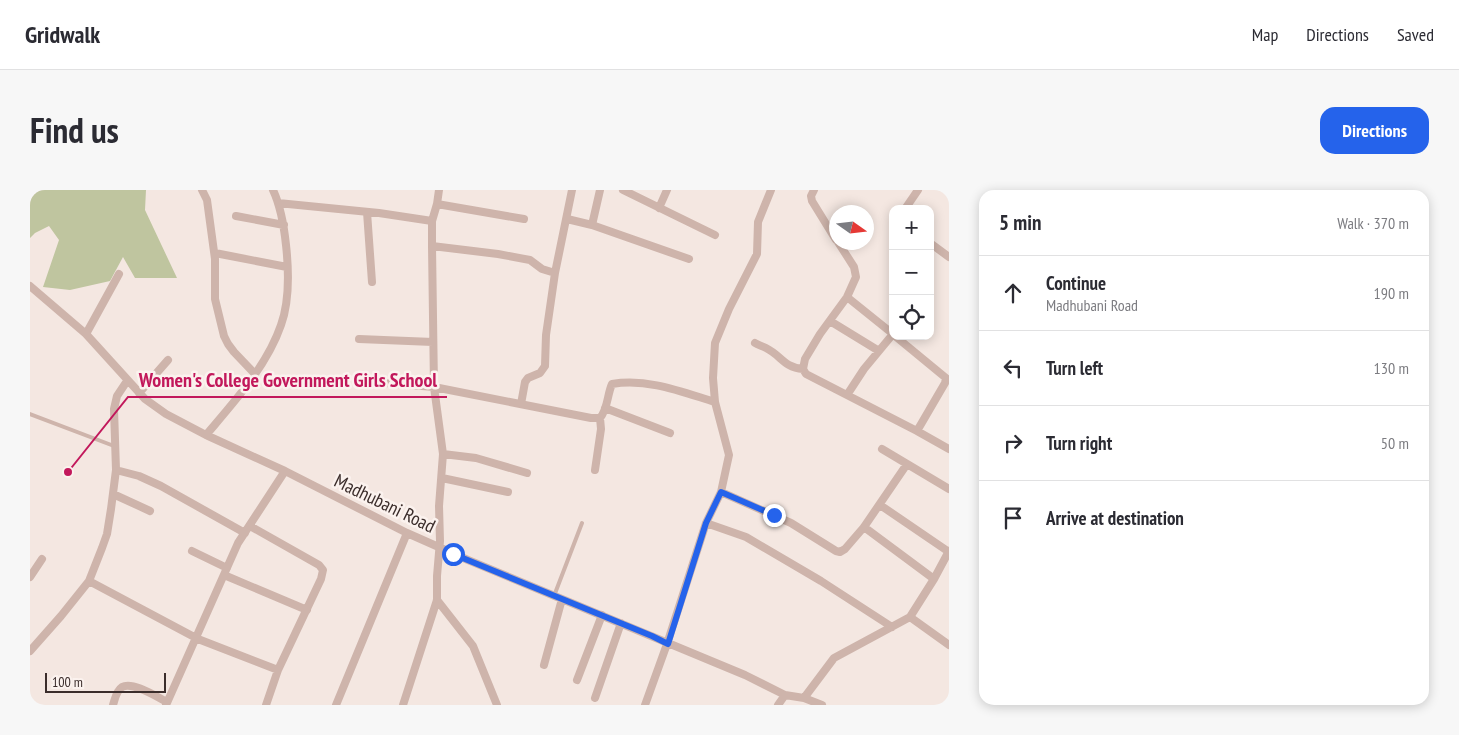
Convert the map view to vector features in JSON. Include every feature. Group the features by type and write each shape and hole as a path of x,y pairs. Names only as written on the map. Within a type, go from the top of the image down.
{"street":[{"path":"202,190 207,200 216,268 215,299 224,336 234,352 254,373"},
{"path":"206,435 238,398 267,354 281,324 288,292 288,267 284,225 273,190"},
{"path":"403,705 437,600 439,506 443,454 434,387 432,221 439,190"},
{"path":"521,404 525,382 528,378 540,373 545,366 546,335 555,273 572,190"},
{"path":"592,225 600,190"},
{"path":"623,190 714,235"},
{"path":"659,208 667,190"},
{"path":"645,705 668,644 706,523 721,492 729,456 715,402 713,378 715,343 729,309 757,254 758,222 771,190"},
{"path":"814,190 811,196 812,201 829,228"},
{"path":"908,205 918,190"},
{"path":"278,203 432,221"},
{"path":"437,204 524,219"},
{"path":"367,212 372,282"},
{"path":"236,216 284,225"},
{"path":"567,219 592,225 689,260"},
{"path":"432,246 530,260 542,269 555,273"},
{"path":"934,246 949,257"},
{"path":"843,250 854,267 856,278 847,296 805,359 803,369 806,374 949,449"},
{"path":"214,253 288,267"},
{"path":"86,334 119,274"},
{"name":"Madhubani Road","path":"30,286 86,334 127,381 166,414 439,547 745,675 785,695 804,698 822,705"},
{"path":"847,296 889,331"},
{"path":"830,321 879,351"},
{"path":"359,339 433,342"},
{"path":"847,395 864,370 889,340"},
{"path":"900,340 946,378 945,383 917,431"},
{"path":"755,343 767,348 793,368 803,369"},
{"path":"139,393 168,360"},
{"path":"30,650 89,581 107,534 116,470 114,408 115,402 127,381"},
{"path":"360,381 434,387 600,418"},
{"path":"595,470 601,429 600,418 604,413 612,384 623,382 669,387 715,402"},
{"path":"605,408 670,433"},
{"path":"882,449 949,489"},
{"path":"443,454 476,458 527,473"},
{"path":"721,492 791,523 840,552 845,549 864,527 907,464"},
{"path":"116,470 139,476 161,486 245,533"},
{"path":"113,705 118,692 123,687 129,685 138,687 167,704 238,543 285,471"},
{"path":"442,478 508,492"},
{"path":"113,494 150,511"},
{"path":"804,698 834,658 910,617 949,552 880,504"},
{"path":"706,523 746,537 821,581 892,627"},
{"path":"250,526 322,567 323,570 307,610 278,670 266,705"},
{"path":"864,527 934,579"},
{"path":"338,704 407,532"},
{"path":"192,551 225,572 307,610"},
{"path":"30,577 42,559"},
{"path":"89,581 196,638 278,670"},
{"path":"544,665 558,597"},
{"path":"437,600 473,646 497,705"},
{"path":"578,680 602,615"},
{"path":"910,617 949,645"},
{"path":"595,698 621,623"},
{"path":"778,705 785,695"}],"lane":[{"path":"30,414 116,447"},
{"path":"558,597 582,523"}],"green space":[{"path":"30,190 146,190 145,210 177,278 135,278 123,257 110,281 70,290 43,287 59,240 49,226 35,233 30,238"}],"place":[{"name":"Women's College Government Girls School","path":"68,472"}],"route":[{"path":"453,554 668,644 706,523 721,492 774,515"}]}
